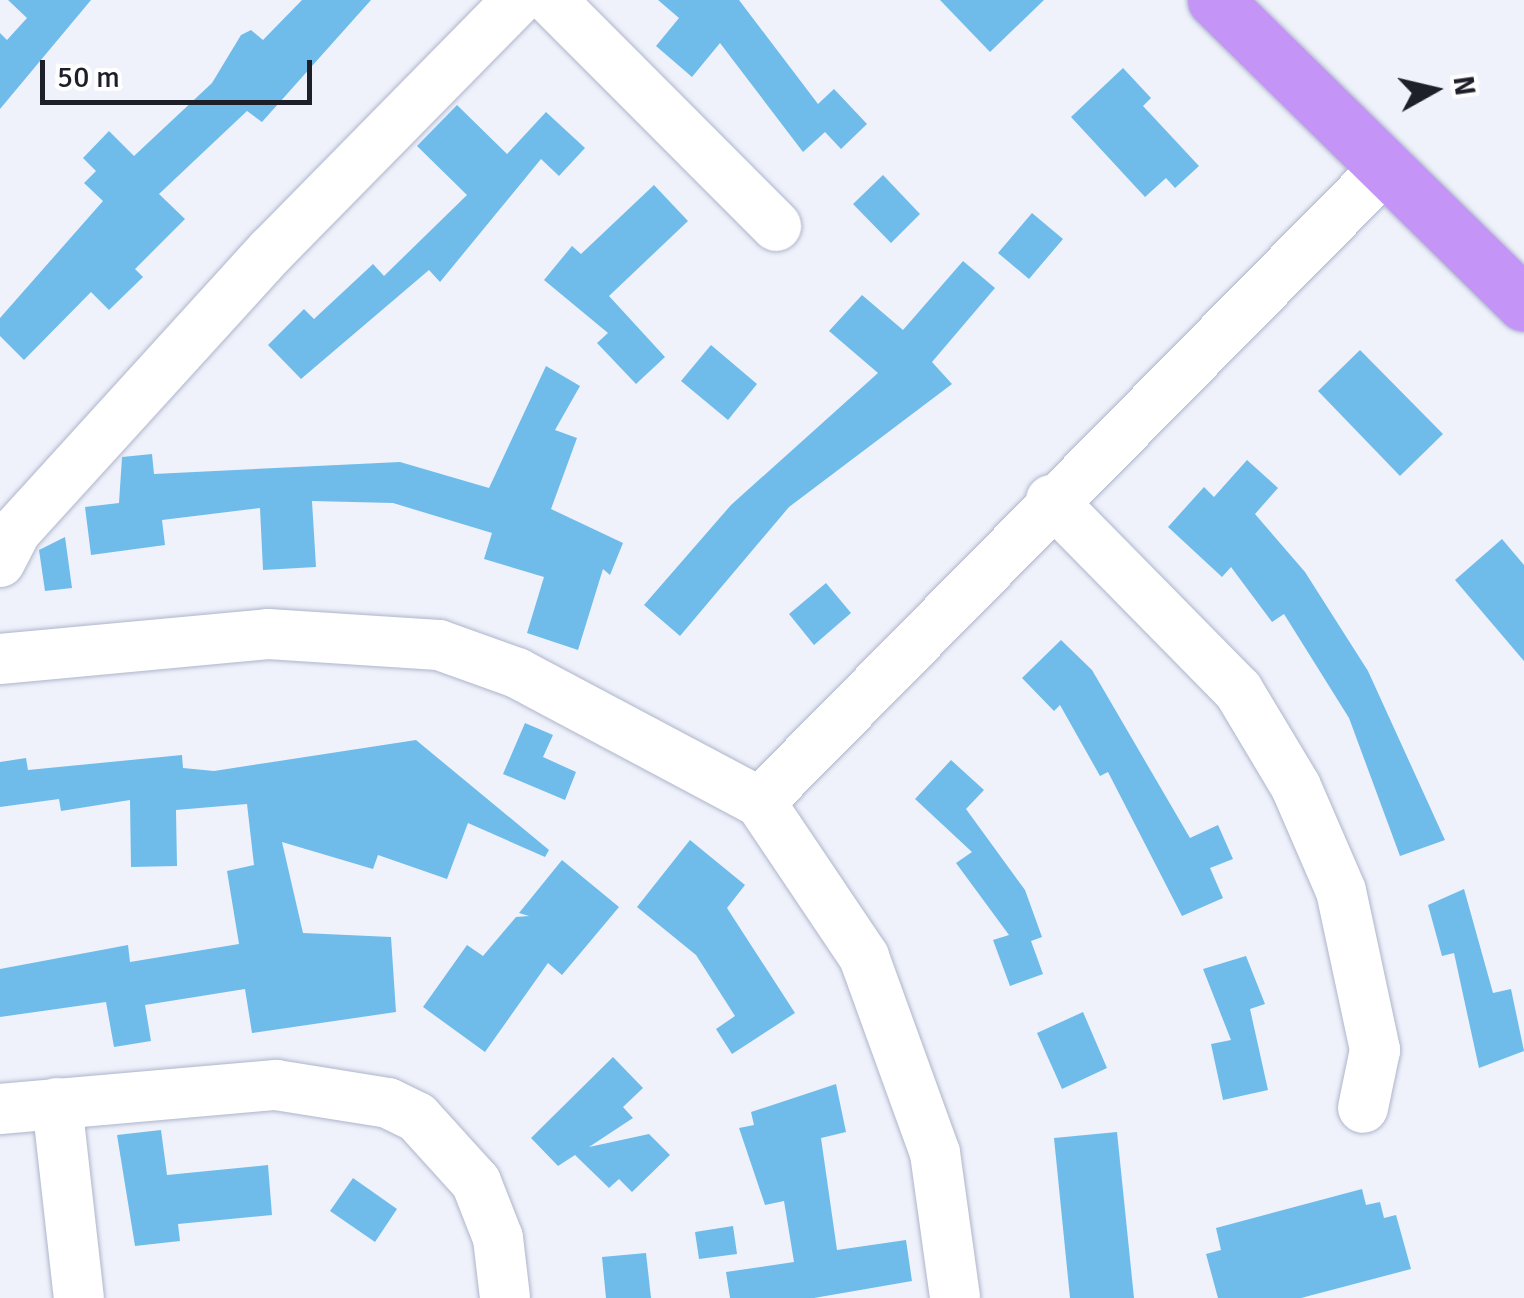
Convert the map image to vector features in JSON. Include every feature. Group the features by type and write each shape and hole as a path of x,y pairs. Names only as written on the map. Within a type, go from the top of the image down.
{"highway":[{"path":"1216,0 1383,170 1524,304"}],"street":[{"path":"0,562 16,532 272,250 518,0"},
{"path":"551,0 776,226"},
{"path":"760,802 1052,500 1383,170"},
{"path":"1052,500 1238,690 1296,787 1341,891 1375,1050 1363,1108"},
{"path":"0,659 268,634 439,645 518,673 760,802 864,958 935,1153 955,1298"},
{"path":"0,1109 276,1084 388,1103 418,1118 476,1182 498,1238 505,1298"},
{"path":"57,1104 79,1298"}],"building":[{"path":"8,0 91,0 0,109 0,33 7,40 27,18"},
{"path":"302,0 371,0 262,122 247,111 159,194 185,219 135,269 143,277 109,310 91,292 24,360 0,336 0,318 103,201 84,183 96,171 83,158 109,131 134,156 212,83 241,35 251,30 263,40"},
{"path":"658,0 739,0 818,104 834,89 867,124 841,149 825,132 803,152 720,43 692,77 656,46 679,18"},
{"path":"940,0 1044,0 990,52"},
{"path":"1123,68 1151,98 1143,106 1199,166 1175,188 1166,178 1145,197 1071,117"},
{"path":"457,105 507,154 546,112 585,148 559,176 541,159 440,282 429,270 301,379 268,345 304,309 314,319 373,264 384,276 467,195 417,146"},
{"path":"883,175 920,214 891,243 853,204"},
{"path":"654,185 688,221 609,296 665,357 636,384 597,343 608,333 544,280 572,246 581,254"},
{"path":"1032,213 1063,239 1029,279 998,253"},
{"path":"963,261 995,288 932,362 952,384 789,507 680,636 644,605 731,505 878,373 829,331 862,295 903,330"},
{"path":"711,345 757,384 728,420 681,381"},
{"path":"1360,350 1443,434 1400,476 1318,391"},
{"path":"546,366 580,386 555,430 577,438 551,509 623,543 610,575 603,569 578,650 527,633 544,577 484,559 492,533 393,503 312,501 316,567 263,570 260,508 162,520 165,545 91,555 85,507 119,503 122,457 152,454 154,474 400,462 489,488"},
{"path":"1247,460 1278,488 1255,514 1305,572 1368,671 1445,840 1400,856 1349,718 1284,614 1272,622 1231,567 1222,577 1168,527 1204,487 1214,497"},
{"path":"65,537 72,588 45,591 39,550"},
{"path":"1502,539 1524,565 1524,661 1455,580"},
{"path":"826,583 851,613 814,645 789,614"},
{"path":"1061,640 1092,670 1190,838 1218,825 1233,859 1210,868 1223,898 1182,916 1108,772 1100,776 1060,705 1054,711 1022,678"},
{"path":"525,723 553,735 543,757 576,772 565,800 503,774"},
{"path":"416,740 549,850 545,857 468,823 447,879 378,855 373,869 282,842 303,933 391,937 396,1012 252,1033 245,989 145,1005 151,1041 114,1047 106,1002 0,1017 0,969 128,945 130,962 239,944 227,871 254,865 247,804 176,810 177,866 131,867 130,800 61,811 59,799 0,807 0,762 26,758 28,770 182,755 183,768 214,771"},
{"path":"951,760 984,790 966,809 1025,890 1042,937 1031,941 1043,974 1010,986 993,940 1009,935 956,863 972,852 915,799"},
{"path":"690,840 745,885 727,908 795,1013 732,1054 716,1029 735,1016 696,955 637,907"},
{"path":"562,860 619,907 562,975 548,963 485,1052 423,1007 467,945 483,956 516,917 529,916 519,913"},
{"path":"1464,889 1493,993 1511,989 1524,1051 1479,1068 1454,953 1442,956 1428,905"},
{"path":"1246,956 1265,1004 1250,1009 1268,1090 1223,1100 1211,1044 1231,1040 1203,969"},
{"path":"1083,1012 1107,1068 1062,1089 1037,1033"},
{"path":"613,1057 643,1088 623,1107 633,1118 589,1147 649,1134 670,1155 632,1192 619,1179 609,1188 575,1155 558,1166 531,1138"},
{"path":"836,1084 846,1132 821,1138 837,1250 906,1240 912,1281 814,1298 730,1298 726,1272 794,1262 784,1201 765,1205 739,1128 754,1125 751,1112"},
{"path":"161,1130 167,1175 268,1165 272,1215 178,1224 180,1241 135,1246 117,1135"},
{"path":"1117,1132 1134,1298 1070,1298 1054,1138"},
{"path":"353,1178 397,1209 375,1242 330,1211"},
{"path":"1362,1189 1366,1205 1380,1202 1384,1218 1396,1215 1411,1269 1301,1298 1218,1298 1206,1254 1221,1250 1216,1228"},
{"path":"733,1226 737,1254 699,1259 695,1232"},
{"path":"646,1253 651,1298 606,1298 602,1257"}]}
